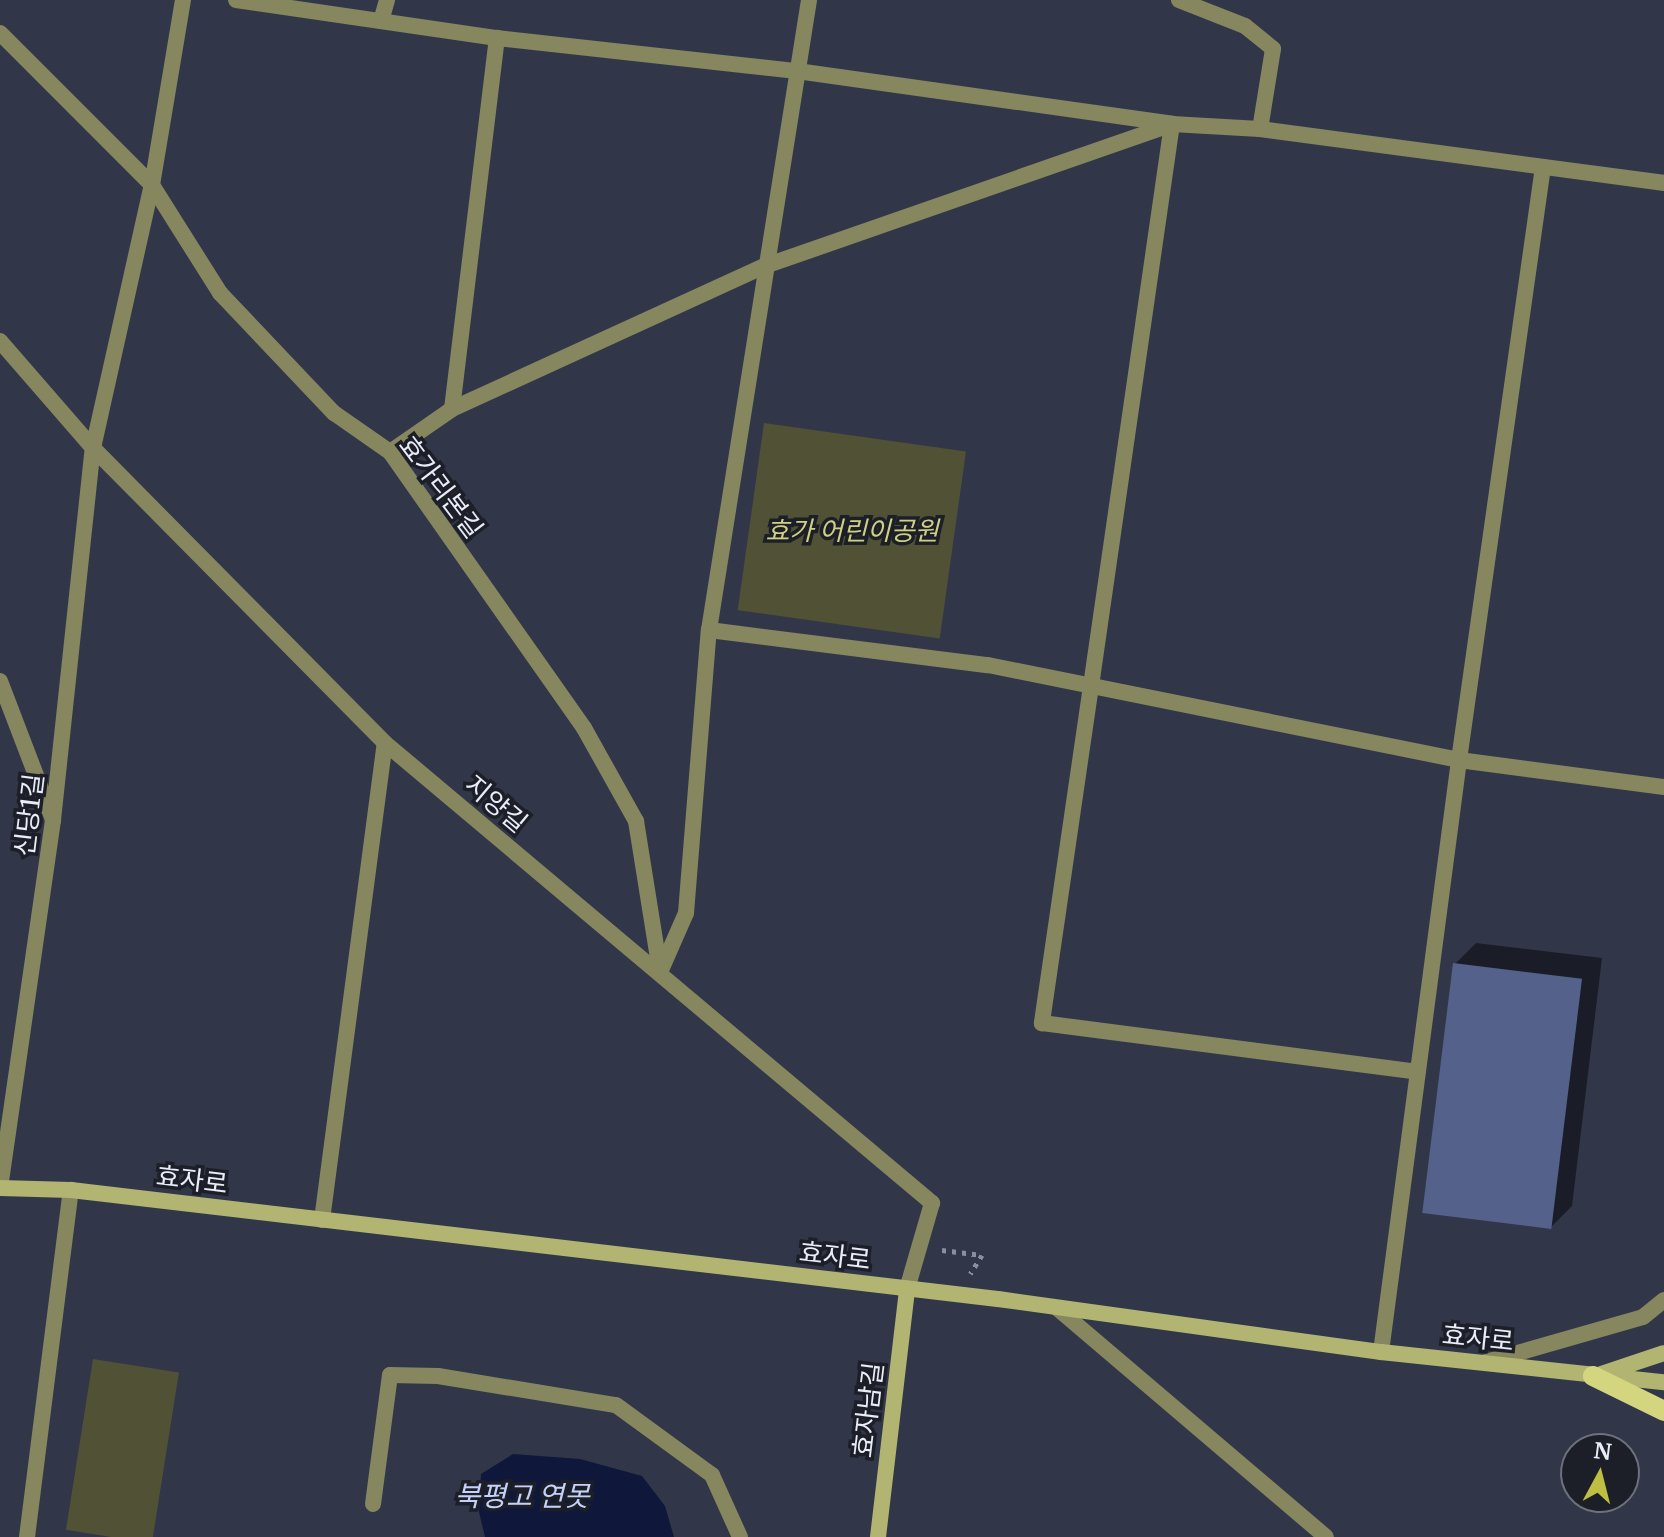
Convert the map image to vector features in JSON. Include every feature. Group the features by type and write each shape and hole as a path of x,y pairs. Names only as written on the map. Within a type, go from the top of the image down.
{"main road":[{"path":"1593,1376 1664,1411"}],"street":[{"name":"신당1길","path":"0,1188 53,820 93,448 152,185 183,0"},
{"path":"236,0 497,38 797,71 1172,124 1260,129 1664,183"},
{"path":"381,21 387,0"},
{"path":"660,971 686,913 709,630 809,0"},
{"path":"1179,0 1245,26 1273,49 1260,129"},
{"name":"효가리본길","path":"0,33 152,185 220,293 334,413 390,452 584,728 636,821 660,971"},
{"path":"452,409 497,38"},
{"path":"390,452 452,409 765,266 1172,124"},
{"path":"1172,124 1042,1023 1418,1072"},
{"path":"1381,1352 1459,760 1543,167"},
{"name":"지양길","path":"0,341 93,448 385,743 660,971 932,1203 907,1289"},
{"path":"709,630 944,657 1459,760 1664,787"},
{"path":"0,681 53,820"},
{"path":"322,1220 385,743"},
{"name":"효자로","path":"0,1188 71,1190 907,1289 1381,1352 1664,1382"},
{"path":"27,1537 71,1190"},
{"name":"효자남길","path":"878,1537 907,1289"},
{"path":"1483,1363 1643,1317 1664,1300"},
{"path":"1057,1308 1326,1537"},
{"path":"1593,1376 1664,1353"},
{"path":"373,1504 390,1375 438,1376 616,1405 712,1475 740,1537"}],"green space":[{"name":"효가 어린이공원","path":"764,423 966,451 940,639 738,610"},
{"path":"93,1359 179,1373 153,1537 111,1537 66,1530"}],"water":[{"name":"북평고 연못","path":"513,1454 580,1459 642,1476 665,1506 674,1537 485,1537 479,1512 481,1474"}],"building":[{"path":"1453,963 1582,979 1551,1229 1422,1213"}]}
